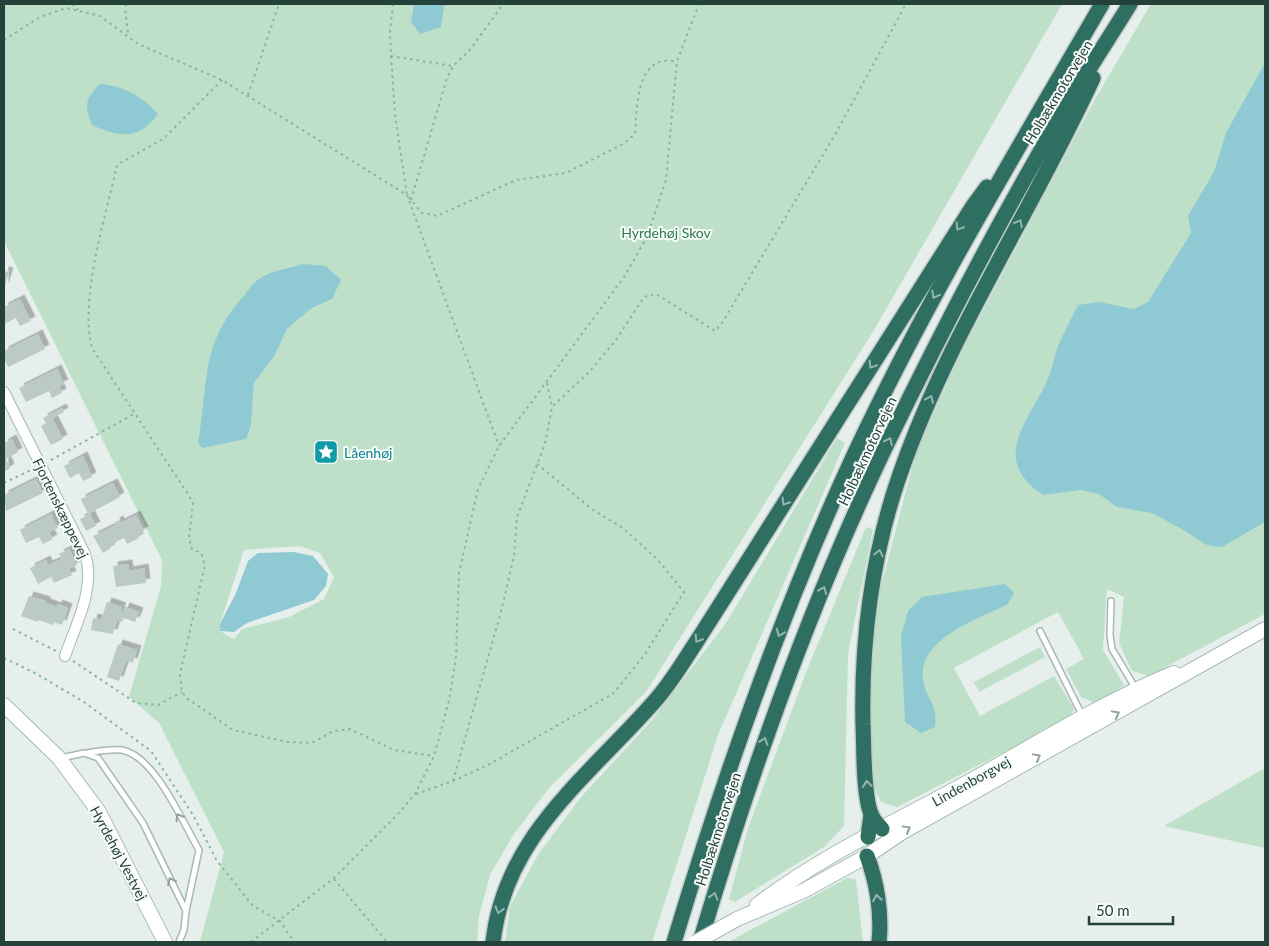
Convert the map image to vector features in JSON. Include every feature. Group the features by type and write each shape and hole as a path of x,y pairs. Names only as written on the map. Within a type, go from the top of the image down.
{"highway":[{"name":"Holbækmotorvejen","path":"674,942 729,765 806,567 854,455 931,302 1102,4"},
{"name":"Holbækmotorvejen","path":"698,942 737,820 779,700 827,580 883,452 999,226 1072,96 1130,4"},
{"path":"880,942 873,872 862,847 871,815 864,752 865,650 873,584 898,478 949,356 1078,110 1116,26"},
{"path":"493,942 496,918 508,878 523,852 550,813 655,702 697,641 973,206 1019,146"},
{"path":"871,815 882,829"}],"main road":[{"name":"Lindenborgvej","path":"739,918 803,891 862,847 882,829 1265,630"},
{"name":"Hyrdehøj Vestvej","path":"4,705 59,758 99,812 164,942"},
{"name":"Lindenborgvej","path":"698,942 739,918 787,882 862,847 901,833 1087,724"}],"street":[{"name":"Fjortenskæppevej","path":"4,392 85,554 90,569 88,586 65,656"}],"lane":[{"path":"1112,602 1110,635 1112,650 1140,695"},
{"path":"1040,631 1087,724"},
{"path":"59,758 123,750 137,756 152,770 199,850 186,911 184,930 179,942"},
{"path":"84,754 98,758 143,823 186,911"}],"path":[{"path":"72,4 78,10"},
{"path":"126,4 128,36"},
{"path":"248,95 279,4"},
{"path":"394,4 390,32 394,107 407,195 499,446"},
{"path":"411,200 446,78 453,66 470,50 503,4"},
{"path":"251,942 333,879 415,794 434,756 449,701 456,657 459,573 478,489 499,446 624,277 647,236 666,180 678,61 699,4"},
{"path":"552,407 588,374 616,340 644,296 656,294 715,331 722,323 836,134 906,4"},
{"path":"4,40 40,17 66,8 100,16 138,44 222,80 248,95 407,195 422,213 437,216 516,180 566,173 623,144 635,134 642,81 651,68 661,62 678,61"},
{"path":"392,56 453,66"},
{"path":"222,80 163,139 117,165 95,262 88,320 88,335 92,348 193,502 190,538 192,549 201,553 205,565 180,674 182,692 188,699 233,730 288,742 312,743 333,731 350,729 394,750 434,756"},
{"path":"453,782 501,612 514,556 517,517 545,444 552,407 547,383"},
{"path":"4,483 40,466 135,414"},
{"path":"415,794 453,782 488,765 614,693 645,654 684,592 658,560 623,528 593,510 537,464"},
{"path":"13,629 65,656 136,703 158,705 182,692"},
{"path":"333,879 387,942"},
{"path":"280,921 294,942"}],"green space":[{"name":"Hyrdehøj Skov","path":"4,4 1062,4 874,330 646,692 550,787 514,834 490,875 479,916 477,942 200,942 224,852 159,723 129,697 161,586 162,560 4,241","holes":["332,299 312,308 287,329 275,355 254,383 251,425 198,443 206,376 223,324","300,546 320,553 334,577 324,599 289,617 242,629 234,639 220,631 220,624 244,550"]},
{"path":"1151,4 1265,4 1265,614 1149,676 1132,671 1119,643 1124,597 1107,589 1103,650 1124,685 1097,704 1081,697 1066,669 1084,659 1058,612 954,668 980,716 1054,676 1074,709 1069,719 897,807 881,802 874,787 870,741 873,647 881,586 916,453 960,354 1095,99"},
{"path":"837,438 845,443 718,735 652,942 505,942 510,906 539,853 581,797 652,720 726,623"},
{"path":"866,527 873,529 848,654 844,826 824,847 735,902 729,899 748,828 805,675"},
{"path":"1040,647 1045,657 979,692 974,682"},
{"path":"1265,768 1265,848 1164,826"},
{"path":"847,878 856,879 863,942 728,942"}],"water":[{"path":"414,4 449,4 444,6 441,27 420,34 411,22"},
{"path":"1265,63 1265,522 1222,547 1207,545 1152,513 1117,507 1099,494 1081,490 1043,495 1027,481 1018,467 1016,453 1018,439 1024,424 1048,379 1058,346 1078,305 1099,302 1134,309 1148,302 1191,233 1188,216 1214,172 1226,133"},
{"path":"100,84 117,87 132,93 158,114 151,123 135,133 119,134 92,125 87,103 91,94"},
{"path":"303,264 326,266 341,280 332,299 312,308 287,329 275,355 254,383 251,425 246,439 202,448 198,443 208,366 219,331 230,314 257,281 274,272"},
{"path":"294,552 313,556 328,574 326,586 314,600 247,623 234,632 220,631 220,624 236,593 248,561 258,553"},
{"path":"1005,584 1014,593 1008,604 953,632 940,641 930,652 924,665 923,679 935,712 935,727 921,733 905,722 901,636 908,611 922,597"}],"building":[{"path":"4,271 9,272 4,288"},
{"path":"20,299 31,321 20,326 16,318 4,324 4,307"},
{"path":"38,334 45,349 8,367 4,358 4,351"},
{"path":"57,369 64,384 59,386 62,393 52,398 49,391 26,402 19,388"},
{"path":"62,408 64,412 45,422 43,418"},
{"path":"53,419 63,439 51,445 41,426"},
{"path":"12,439 18,452 6,459 10,468 4,472 4,443"},
{"path":"83,456 92,477 83,481 79,473 70,478 64,466"},
{"path":"36,479 43,493 6,511 4,495"},
{"path":"113,483 120,497 88,514 81,499"},
{"path":"51,514 58,528 49,532 53,539 43,544 39,537 26,543 20,530"},
{"path":"90,514 96,526 86,531 80,519"},
{"path":"136,515 144,531 137,535 139,538 127,544 124,538 110,545 111,548 103,553 93,536 116,525 115,522 119,520 120,523"},
{"path":"69,549 77,565 69,569 72,575 54,583 51,577 38,584 30,568 46,560 48,565 62,559 59,554"},
{"path":"128,564 129,571 144,568 146,583 116,587 113,566"},
{"path":"29,596 46,601 46,603 57,607 58,604 68,608 62,625 54,622 53,625 39,620 38,622 21,616"},
{"path":"107,602 122,607 120,611 123,612 125,607 139,612 135,622 124,618 122,622 117,621 113,634 91,630 93,618 101,620"},
{"path":"118,644 137,650 133,663 126,661 119,681 107,677"}],"place":[{"name":"Låenhøj","path":"326,452"}]}
